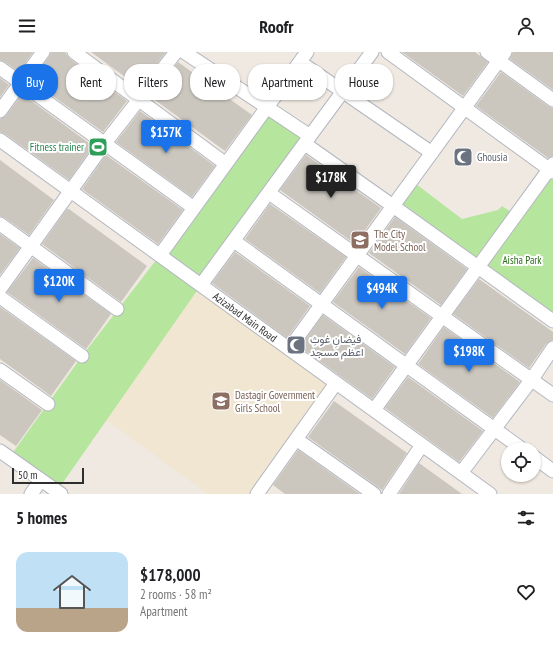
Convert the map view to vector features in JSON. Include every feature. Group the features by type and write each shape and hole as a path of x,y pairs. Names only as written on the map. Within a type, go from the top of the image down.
{"street":[{"path":"34,64 43,52"},
{"path":"74,52 124,88"},
{"path":"167,64 176,52"},
{"path":"184,52 268,107 307,140 393,206 553,321"},
{"path":"363,64 372,52"},
{"path":"374,410 552,168 465,108 388,52"},
{"path":"487,52 502,56 553,100"},
{"path":"289,349 502,56"},
{"path":"160,255 304,57 335,85"},
{"path":"0,68 12,77"},
{"path":"0,112 12,95"},
{"path":"45,100 194,208"},
{"path":"0,289 105,143 140,100 226,164"},
{"path":"201,285 337,100"},
{"path":"355,100 432,153"},
{"name":"Azizabad Main Road","path":"0,140 490,494"},
{"path":"269,193 553,395"},
{"path":"0,224 117,309"},
{"path":"234,241 513,442"},
{"path":"0,298 82,356"},
{"path":"461,473 532,380 553,348"},
{"path":"0,370 48,404"},
{"path":"263,492 296,439 336,383"},
{"path":"296,439 374,494"},
{"path":"389,494 422,445"},
{"path":"0,451 61,494"},
{"path":"541,462 553,471"},
{"path":"31,494 41,480"}],"shaded area":[{"name":"Dastagir Government Girls School","path":"201,285 336,383 257,494 208,494 106,420"}],"green space":[{"path":"268,107 310,136 201,285 57,491 9,458 82,356 160,255"},
{"name":"Aisha Park","path":"553,172 553,321 478,267"},
{"path":"416,184 462,219 498,210 502,206 511,212 476,257 402,203"}],"building":[{"path":"0,52 33,52 25,64 12,64 12,67 0,60"},
{"path":"51,52 65,52 69,58 77,64 66,64 66,100 116,100 116,93 127,101 103,132 58,100 58,64 44,64"},
{"path":"91,52 166,52 157,64 124,64 124,76 116,70 116,64 107,64"},
{"path":"402,52 475,52 488,62 463,96"},
{"path":"513,52 553,52 553,90 510,59"},
{"path":"182,65 190,71 190,100 231,100 252,115 225,151 155,100 182,100"},
{"path":"501,72 548,106 553,108 553,156 548,158 476,106"},
{"path":"0,78 9,85 0,97"},
{"path":"18,100 30,100 93,146 69,180 5,134 0,132 0,119 6,116"},
{"path":"140,111 215,166 192,197 116,142"},
{"path":"106,155 183,210 158,244 82,189"},
{"path":"306,155 381,208 355,244 280,190"},
{"path":"0,160 54,200 29,235 0,216"},
{"path":"270,204 346,257 320,293 245,239"},
{"path":"67,209 147,266 121,302 42,244"},
{"path":"395,217 467,269 441,305 369,253"},
{"path":"0,234 20,248 0,275"},
{"path":"235,252 310,306 287,338 212,283"},
{"path":"33,258 111,314 86,349 7,292"},
{"path":"359,267 431,318 405,354 333,302"},
{"path":"479,279 553,332 553,340 546,344 529,368 453,314"},
{"path":"0,307 76,361 51,396 0,359"},
{"path":"323,315 395,367 372,399 300,347"},
{"path":"444,327 520,382 493,418 418,364"},
{"path":"408,377 483,431 459,462 385,408"},
{"path":"0,380 42,410 16,446 0,435"},
{"path":"334,401 407,453 382,490 308,437"},
{"path":"298,450 360,494 285,494 273,485"},
{"path":"419,463 444,481 462,494 399,494"}],"place":[{"name":"Fitness trainer","path":"98,147"},
{"name":"Ghousia","path":"463,157"},
{"name":"The City Model School","path":"360,240"},
{"name":"فیضانِ غوثِ اعظم مسجد","path":"296,345"},
{"name":"Dastagir Government Girls School","path":"221,401"}]}
